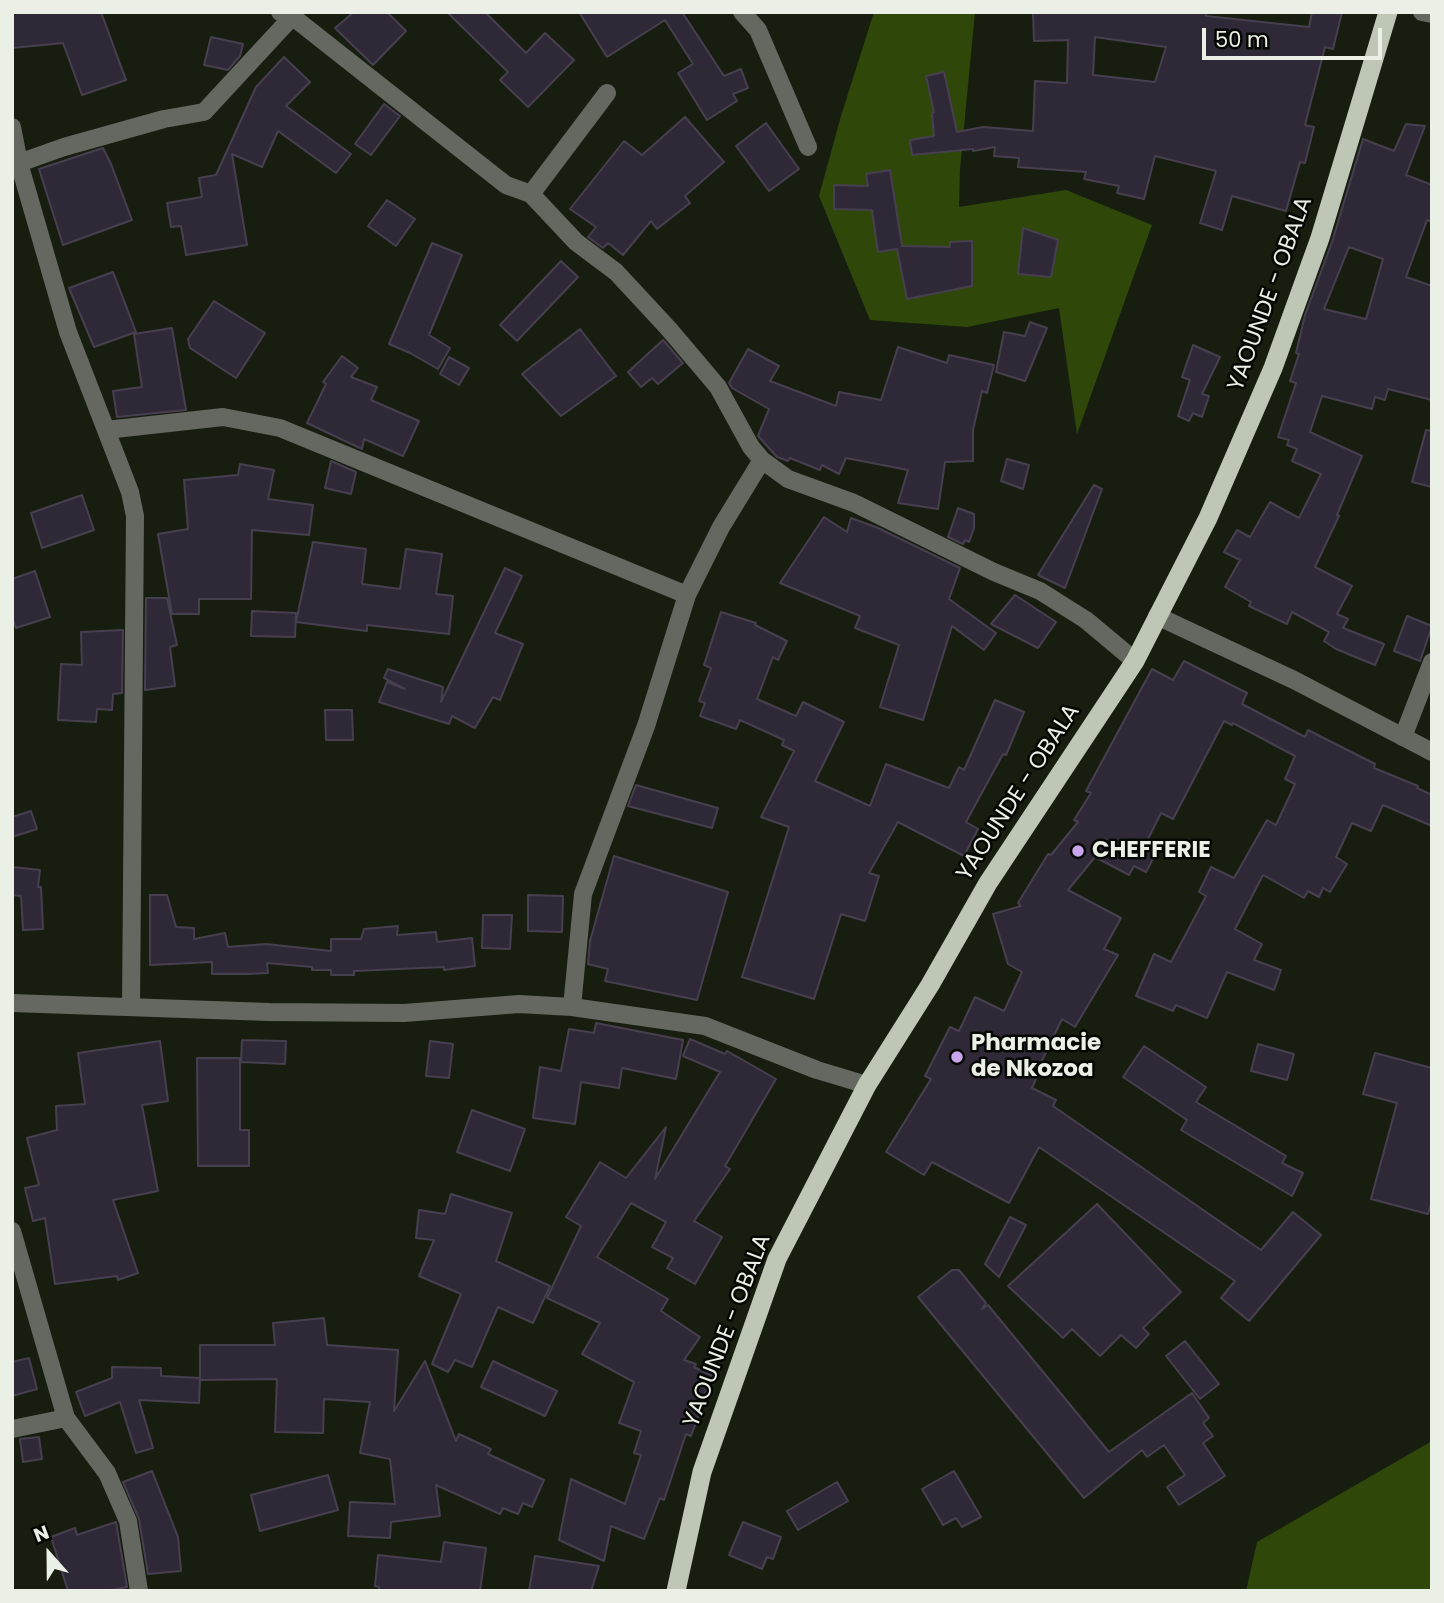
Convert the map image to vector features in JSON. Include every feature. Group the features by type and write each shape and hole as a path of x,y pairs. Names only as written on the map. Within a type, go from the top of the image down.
{"highway":[{"name":"YAOUNDE - OBALA","path":"676,1591 702,1472 777,1259 867,1085 930,985 988,883 1135,661 1208,518 1273,368 1321,238 1388,12"}],"street":[{"path":"742,12 758,30 808,148"},
{"path":"1422,12 1432,14"},
{"path":"19,163 64,147 164,119 204,112 286,15 506,185 531,194 576,242 616,272 718,387 751,447 762,460 788,480 854,503 1040,591 1086,620 1135,661"},
{"path":"531,194 607,93"},
{"path":"12,127 19,163 68,332 130,492 135,516 131,1006"},
{"path":"106,430 223,417 280,428 687,595"},
{"path":"572,1007 583,894 646,726 687,595 721,527 762,460"},
{"path":"1157,617 1294,680 1432,751"},
{"path":"1404,737 1432,662"},
{"path":"12,1003 269,1012 404,1013 519,1004 572,1007 705,1026 817,1070 867,1085"},
{"path":"12,1231 66,1418 107,1473 128,1521 139,1591"},
{"path":"12,1429 66,1418"}],"green space":[{"path":"874,12 975,12 960,169 959,207 1066,190 1152,225 1077,434 1059,308 967,327 870,320 819,196"},
{"path":"1432,1441 1432,1591 1246,1591 1257,1542"}],"building":[{"path":"12,12 101,12 126,80 82,95 63,43 12,48"},
{"path":"354,12 387,12 406,31 373,65 335,28"},
{"path":"447,12 485,12 526,53 545,33 574,60 528,107 500,80 508,72"},
{"path":"579,12 682,12 724,76 741,69 748,88 733,94 737,101 707,120 678,73 693,64 665,20 607,57"},
{"path":"1033,12 1206,12 1206,16 1309,27 1312,12 1342,12 1333,49 1325,47 1305,125 1314,127 1305,163 1300,162 1286,211 1232,196 1222,230 1200,223 1216,171 1155,156 1144,199 1117,193 1119,186 1084,179 1086,172 1018,167 1019,158 994,156 995,147 912,155 910,140 934,136 934,112 926,76 944,72 957,132 983,127 1033,131 1035,81 1067,83 1068,40 1034,41","holes":["1095,37 1166,47 1155,82 1093,75"]},
{"path":"211,37 243,44 240,56 228,70 204,65"},
{"path":"284,57 310,82 286,106 351,154 336,173 278,131 262,167 232,154 247,245 186,255 181,226 171,227 167,203 202,197 199,178 216,175 256,87"},
{"path":"384,104 400,116 371,155 355,144"},
{"path":"685,117 724,162 685,196 690,203 657,229 651,221 623,255 608,243 603,248 588,237 596,227 570,209 624,141 642,155"},
{"path":"766,123 799,169 769,191 736,146"},
{"path":"1406,124 1425,126 1406,175 1432,185 1432,222 1427,220 1406,277 1432,286 1432,400 1388,389 1385,400 1375,397 1372,409 1322,396 1310,432 1362,456 1337,515 1339,516 1315,567 1352,586 1337,614 1348,619 1343,628 1384,644 1375,665 1336,649 1324,641 1329,632 1292,612 1287,624 1249,606 1251,602 1225,587 1240,560 1224,552 1237,530 1250,537 1270,502 1299,518 1321,474 1292,461 1297,449 1287,445 1289,440 1278,437 1296,383 1290,381 1299,354 1296,353 1305,315 1332,242 1363,139 1394,151","holes":["1349,247 1383,259 1366,319 1324,309"]},
{"path":"103,148 132,220 63,245 39,169"},
{"path":"890,170 902,246 950,247 950,242 972,241 972,286 907,299 897,249 878,252 872,210 834,209 834,185 868,186 866,174"},
{"path":"387,200 415,219 396,246 368,226"},
{"path":"1023,228 1058,240 1051,277 1018,274"},
{"path":"432,243 462,255 429,335 450,348 438,369 389,344"},
{"path":"561,261 578,277 517,341 500,325"},
{"path":"113,272 136,332 94,347 69,288"},
{"path":"214,301 265,333 236,378 190,348 188,339"},
{"path":"1030,322 1047,328 1025,381 996,372 1004,332 1025,336"},
{"path":"172,328 186,410 117,417 113,391 142,387 134,334"},
{"path":"580,329 616,376 561,416 522,374"},
{"path":"663,340 683,363 658,384 652,378 641,387 628,372"},
{"path":"1193,345 1220,357 1202,394 1209,396 1202,417 1193,413 1189,421 1178,416 1190,380 1182,377"},
{"path":"898,347 947,363 949,355 994,365 987,393 982,391 973,430 973,461 945,462 938,509 898,503 908,470 846,458 839,474 822,465 820,470 790,458 788,461 777,457 758,436 769,409 732,388 729,383 748,349 779,366 770,381 836,406 839,392 881,400"},
{"path":"342,356 358,368 351,377 377,387 371,400 419,421 403,456 364,439 362,449 307,423 326,384 323,382"},
{"path":"449,357 469,368 459,385 440,374"},
{"path":"1426,430 1432,431 1432,487 1412,482"},
{"path":"1007,459 1029,465 1023,489 1001,481"},
{"path":"331,461 356,472 351,494 325,488"},
{"path":"240,464 274,470 268,499 313,505 309,535 252,530 251,599 199,599 199,614 172,614 158,534 188,529 184,480 238,475"},
{"path":"1094,485 1102,489 1065,588 1038,575"},
{"path":"82,495 94,530 42,548 31,513"},
{"path":"958,508 974,514 974,528 969,542 965,540 963,544 948,537"},
{"path":"824,517 847,532 851,518 878,528 960,568 949,599 996,633 984,650 952,626 923,720 880,707 899,645 855,628 860,616 780,583"},
{"path":"313,542 366,549 362,584 400,589 406,549 442,554 436,594 453,596 449,634 367,625 367,631 296,622"},
{"path":"505,568 522,576 495,633 523,644 500,700 493,697 475,728 452,716 449,724 379,702 387,682 405,689 384,678 388,669 443,687 441,702"},
{"path":"35,571 50,617 16,628 12,616 12,579"},
{"path":"1015,595 1056,622 1038,648 991,624"},
{"path":"146,598 167,598 177,645 170,647 175,686 145,690"},
{"path":"252,611 296,613 295,637 251,636"},
{"path":"721,612 756,623 755,625 787,641 778,660 773,657 757,699 796,716 803,702 844,722 815,781 870,806 886,764 949,788 959,767 964,770 995,700 1024,712 1006,755 1003,754 966,822 978,829 964,856 898,822 869,873 879,876 865,921 841,914 814,999 742,977 789,827 761,817 794,751 782,745 784,740 740,720 736,729 700,716 705,703 699,701 711,668 704,665"},
{"path":"1407,616 1432,626 1420,661 1394,651"},
{"path":"123,630 122,693 113,694 112,710 97,709 96,722 58,720 61,664 82,665 81,632"},
{"path":"1184,661 1247,693 1242,704 1305,737 1308,730 1375,764 1374,768 1418,786 1417,788 1432,795 1432,826 1383,805 1371,831 1352,823 1336,857 1347,864 1330,892 1323,888 1319,897 1308,891 1304,898 1263,875 1235,929 1262,944 1254,960 1281,970 1274,990 1227,972 1207,1018 1176,1005 1173,1011 1136,996 1154,954 1171,962 1206,896 1199,892 1211,867 1234,878 1267,820 1276,825 1295,784 1285,779 1295,756 1233,723 1232,725 1224,721 1173,819 1161,813 1143,849 1155,855 1146,872 1134,866 1129,875 1095,857 1068,890 1121,918 1104,949 1118,955 1075,1027 1062,1019 1036,1073 1038,1074 1032,1088 1056,1100 1053,1106 1261,1250 1293,1212 1321,1235 1249,1321 1221,1298 1235,1281 1039,1147 1009,1203 932,1162 924,1175 886,1152 931,1079 925,1076 950,1027 959,1031 975,997 1004,1011 1022,972 1008,964 993,914 1021,906 1018,903 1048,854 1051,855 1078,822 1074,820 1091,793 1086,791 1152,669 1173,680"},
{"path":"325,710 352,710 353,740 326,740"},
{"path":"636,785 718,808 712,828 628,806"},
{"path":"31,811 37,829 12,837 12,817"},
{"path":"614,856 728,892 697,1000 605,981 608,969 588,964 590,941"},
{"path":"12,867 40,870 38,887 41,887 43,929 23,930 21,896 12,895"},
{"path":"150,895 167,895 176,927 194,928 194,939 225,933 228,947 266,944 331,951 331,939 361,939 364,929 398,926 397,935 436,932 437,942 472,938 475,966 444,970 444,967 354,971 354,975 331,975 331,970 267,963 268,973 248,974 212,974 212,962 150,965"},
{"path":"528,895 563,896 562,932 528,931"},
{"path":"483,915 512,915 510,949 482,948"},
{"path":"596,1023 683,1040 676,1079 622,1068 619,1088 581,1082 575,1124 533,1118 540,1067 561,1071 569,1029 594,1033"},
{"path":"690,1039 725,1054 727,1051 776,1079 725,1166 730,1169 694,1221 722,1237 695,1284 667,1268 673,1258 652,1247 666,1222 631,1203 597,1257 668,1299 661,1311 700,1337 684,1360 696,1364 694,1367 713,1376 691,1436 686,1434 664,1500 660,1498 644,1539 611,1526 604,1561 559,1540 571,1479 625,1504 641,1455 634,1453 641,1431 619,1423 634,1382 582,1354 600,1323 547,1298 581,1226 566,1217 600,1162 626,1178 666,1127 655,1179 720,1072 683,1056"},
{"path":"242,1040 286,1041 285,1064 241,1062"},
{"path":"160,1041 168,1101 142,1105 158,1191 113,1200 138,1273 118,1280 117,1276 55,1284 45,1218 33,1221 25,1188 39,1185 27,1138 57,1130 56,1106 85,1104 78,1053"},
{"path":"430,1041 453,1044 449,1078 426,1076"},
{"path":"1258,1044 1294,1054 1287,1080 1251,1071"},
{"path":"1144,1046 1206,1087 1196,1102 1286,1156 1282,1163 1303,1173 1292,1196 1181,1130 1187,1120 1123,1077"},
{"path":"1375,1053 1432,1068 1432,1200 1428,1214 1371,1199 1397,1103 1363,1094"},
{"path":"197,1058 240,1058 240,1130 249,1130 249,1166 198,1166"},
{"path":"472,1110 525,1129 510,1171 457,1152"},
{"path":"451,1194 512,1213 496,1261 550,1286 533,1323 498,1307 472,1367 455,1360 448,1372 432,1364 461,1294 419,1276 434,1240 416,1238 419,1210 445,1214"},
{"path":"1097,1204 1181,1292 1143,1328 1149,1334 1136,1348 1121,1335 1100,1356 1072,1329 1063,1338 1008,1286"},
{"path":"1010,1217 1026,1225 999,1277 985,1264"},
{"path":"952,1270 959,1270 986,1303 982,1309 988,1305 1109,1452 1192,1393 1209,1418 1203,1423 1213,1436 1203,1443 1225,1476 1179,1505 1167,1487 1185,1475 1164,1445 1147,1457 1142,1450 1084,1498 918,1297"},
{"path":"324,1318 327,1345 398,1350 394,1411 425,1361 456,1441 459,1434 491,1449 488,1454 544,1480 532,1507 523,1503 518,1514 503,1508 500,1514 436,1485 440,1516 391,1522 390,1538 348,1536 350,1502 395,1504 390,1459 360,1453 370,1402 324,1399 323,1433 275,1432 277,1379 200,1380 200,1345 275,1345 273,1323"},
{"path":"1185,1341 1219,1384 1200,1399 1166,1356"},
{"path":"29,1358 37,1389 12,1396 12,1362"},
{"path":"493,1361 557,1391 545,1416 481,1387"},
{"path":"112,1367 161,1368 161,1376 200,1378 199,1403 139,1400 153,1448 136,1453 120,1402 85,1416 76,1392 112,1378"},
{"path":"39,1437 42,1459 23,1462 20,1439"},
{"path":"152,1471 178,1537 181,1571 148,1574 139,1519 123,1482"},
{"path":"954,1471 981,1517 962,1527 956,1518 943,1525 922,1489"},
{"path":"328,1475 338,1510 260,1531 251,1495"},
{"path":"837,1482 848,1501 798,1530 787,1511"},
{"path":"116,1522 127,1587 106,1591 68,1591 51,1537 75,1528 77,1535"},
{"path":"743,1522 781,1537 773,1559 767,1557 762,1569 729,1555"},
{"path":"444,1542 486,1548 480,1591 379,1591 379,1587 375,1586 378,1555 441,1562"},
{"path":"535,1556 599,1566 591,1591 529,1591"}],"place":[{"name":"CHEFFERIE","path":"1078,851"},
{"name":"Pharmacie de Nkozoa","path":"957,1057"}]}
